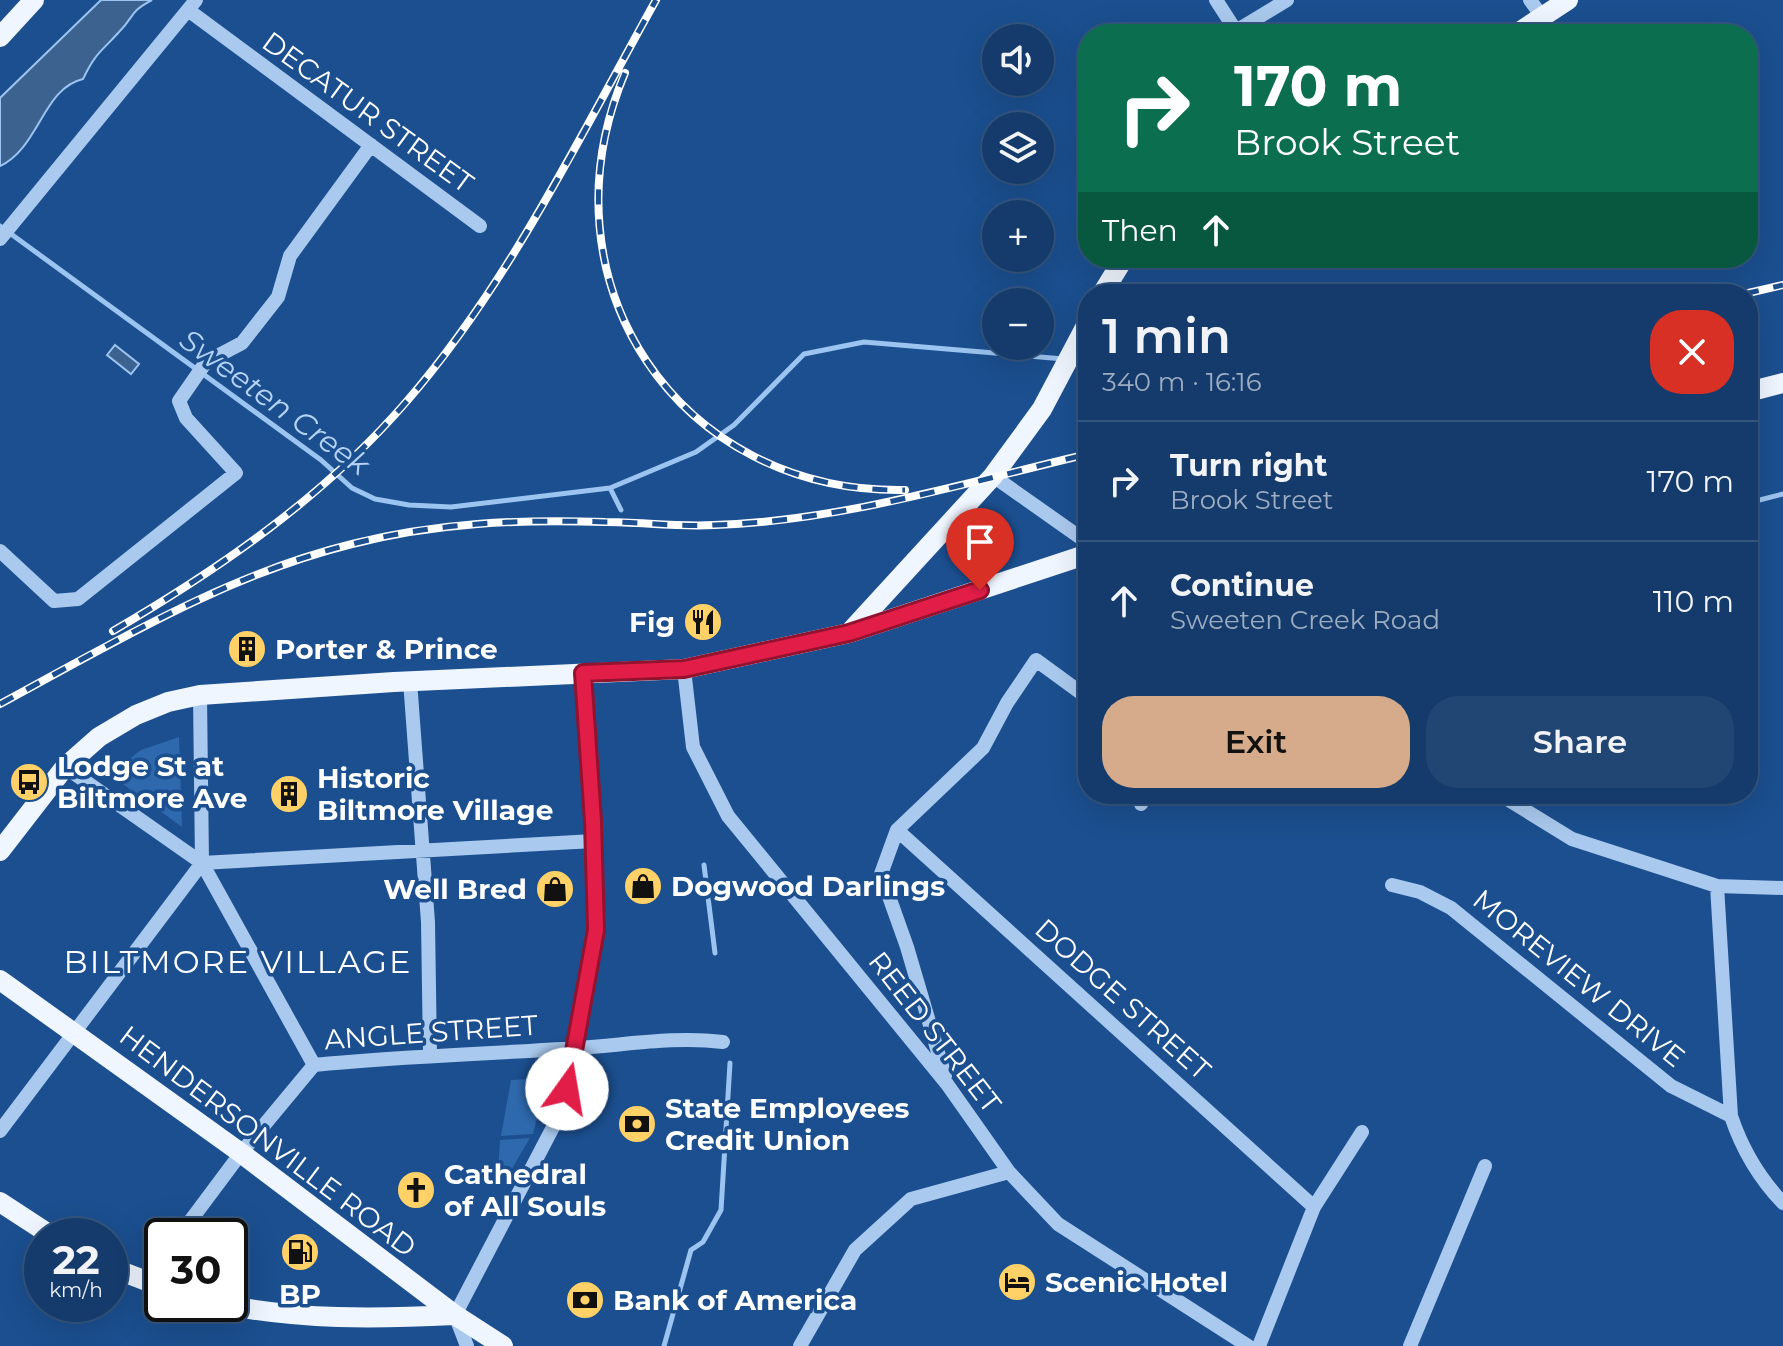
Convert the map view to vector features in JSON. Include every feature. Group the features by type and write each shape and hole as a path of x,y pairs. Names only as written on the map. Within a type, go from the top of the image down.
{"main road":[{"path":"0,37 34,0"},
{"path":"1533,24 1568,0"},
{"path":"849,633 993,476 1042,409 1078,343"},
{"path":"1758,389 1783,383"},
{"path":"0,851 65,767 99,737 136,715 200,695 410,681 684,669 849,633 1078,557"},
{"name":"HENDERSONVILLE ROAD","path":"0,980 241,1153 455,1315 503,1346"},
{"path":"0,1202 24,1218"},
{"path":"248,1308 315,1318 366,1320 455,1315"}],"street":[{"path":"1216,0 1231,24"},
{"path":"1248,24 1287,0"},
{"path":"1530,0 1543,18"},
{"path":"0,239 192,5"},
{"name":"DECATUR STREET","path":"192,5 480,226"},
{"path":"0,551 54,601 78,599 236,473 186,418 179,401 189,382 206,362 242,343 278,297 290,256 371,145"},
{"path":"993,476 1078,536"},
{"path":"947,1084 907,947 881,874 897,830 983,748 1007,703 1036,660 1078,691"},
{"name":"REED STREET","path":"684,669 693,747 728,816 947,1084 1009,1172 1058,1224 1248,1346"},
{"path":"467,1346 455,1315 563,1108 576,1048 596,930 594,841 583,673"},
{"path":"410,681 430,966 430,1054"},
{"path":"0,1131 72,1031 202,863 200,695"},
{"path":"65,767 202,863 314,1065"},
{"path":"1515,804 1572,839 1717,886 1783,888"},
{"name":"DODGE STREET","path":"897,830 1314,1207"},
{"path":"202,863 594,841"},
{"name":"MOREVIEW DRIVE","path":"1392,885 1420,892 1451,908 1671,1086 1731,1116"},
{"path":"1717,886 1731,1116 1738,1138 1764,1183 1783,1203"},
{"name":"ANGLE STREET","path":"192,1218 241,1153 314,1065 430,1054 576,1048 691,1038 723,1042"},
{"path":"1259,1346 1314,1207 1362,1132"},
{"path":"1410,1346 1485,1166"},
{"path":"800,1346 855,1250 911,1199 1009,1172"}],"shaded area":[{"path":"101,0 152,0 136,11 99,53 83,79 59,94 24,146 0,166 0,98"},
{"path":"115,345 139,364 131,374 107,355"},
{"path":"179,737 182,827 109,774 141,750"},
{"path":"547,1078 533,1134 501,1136 511,1080"},
{"path":"530,1138 507,1177 498,1172 500,1140"}],"waterway":[{"name":"Sweeten Creek","path":"0,226 321,460 352,488 375,499 409,505 451,507 610,488 696,452 734,425 804,354 864,342 1064,359"},
{"name":"Sweeten Creek","path":"1074,362 1078,363"},
{"path":"610,488 621,510"},
{"name":"Sweeten Creek","path":"1758,500 1783,494"},
{"path":"704,865 715,953"},
{"path":"664,1346 691,1250 703,1242 721,1210 730,1063"}],"railway":[{"path":"113,631 193,582 270,528 342,468 407,401 479,307 511,258 656,0"},
{"path":"625,73 602,151 600,226 615,297 646,361 693,415 753,456 824,482 905,490"},
{"path":"1758,291 1783,285"},
{"path":"0,704 215,592 305,557 352,544 414,531 509,522 700,525 761,522 902,499 1078,456"}],"place":[{"name":"Fig","path":"703,622"},
{"name":"Porter & Prince","path":"247,649"},
{"name":"Lodge St at Biltmore Ave","path":"29,782"},
{"name":"Historic Biltmore Village","path":"289,794"},
{"name":"Dogwood Darlings","path":"643,886"},
{"name":"Well Bred","path":"555,889"},
{"name":"State Employees Credit Union","path":"637,1124"},
{"name":"Cathedral of All Souls","path":"416,1190"},
{"name":"BP","path":"300,1252"},
{"name":"Scenic Hotel","path":"1017,1282"},
{"name":"Bank of America","path":"585,1300"}],"district":[{"name":"BILTMORE VILLAGE","path":"238,961"}],"route":[{"path":"567,1089 596,930 589,737 583,673 684,669 849,633 980,590"}]}
